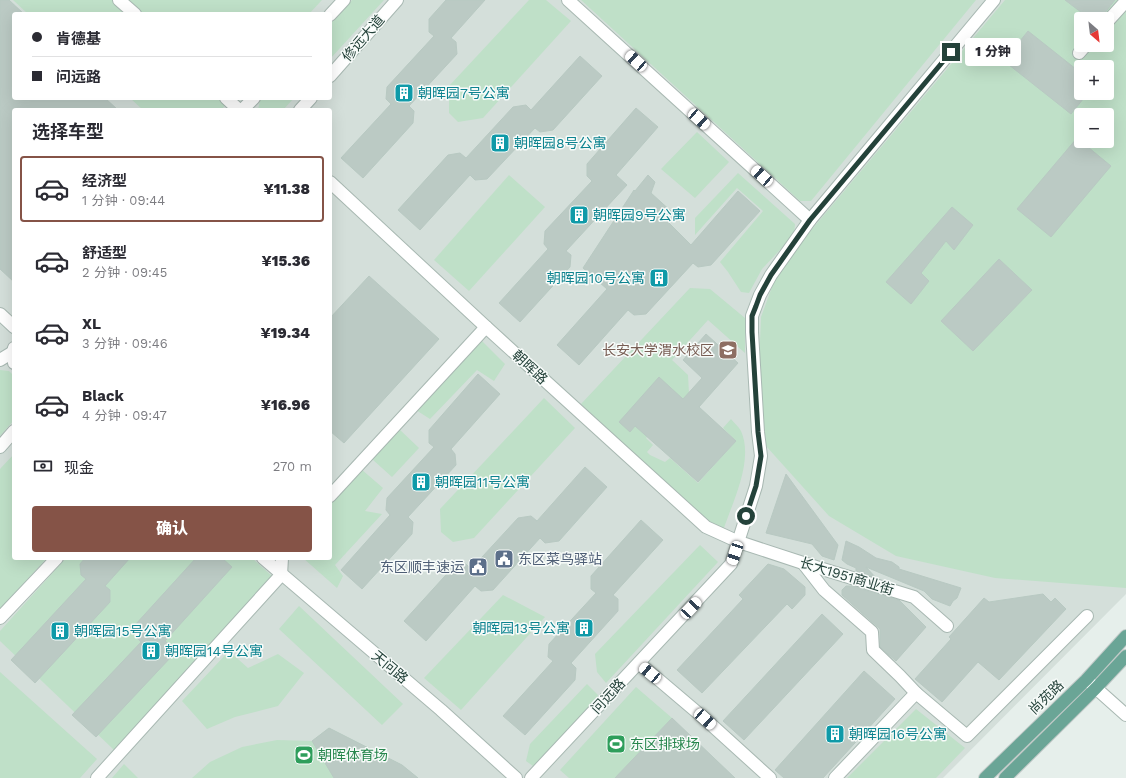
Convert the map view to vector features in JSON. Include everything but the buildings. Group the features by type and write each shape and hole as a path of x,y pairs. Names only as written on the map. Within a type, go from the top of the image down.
{"main road":[{"name":"尚苑路","path":"985,778 1086,680 1126,636"},
{"name":"尚苑路","path":"1005,778 1096,688 1126,656"}],"street":[{"path":"119,0 132,12"},
{"path":"332,13 344,0"},
{"name":"修远大道","path":"332,74 396,0"},
{"path":"568,0 810,220"},
{"name":"问远路","path":"531,778 732,564 756,486 761,456 752,332 752,316 760,295 771,275 810,220 994,0"},
{"path":"1114,14 1126,1"},
{"path":"228,100 237,108"},
{"path":"244,108 252,100"},
{"path":"302,108 309,100"},
{"name":"朝晖路","path":"332,184 486,327 706,527 739,542"},
{"path":"0,314 12,325"},
{"path":"332,494 486,327"},
{"path":"0,360 12,355"},
{"path":"0,447 12,433"},
{"name":"长大1951商业街","path":"739,542 914,597 947,626"},
{"path":"0,618 55,560"},
{"name":"天问路","path":"265,560 442,710 516,778"},
{"path":"96,778 281,575 282,560"},
{"path":"803,563 824,590 872,632 873,650 916,694 967,736 1087,616"},
{"path":"639,663 705,719 770,778"},
{"path":"1086,680 1126,715"},
{"path":"835,778 916,694"}],"shaded area":[{"name":"长安大学渭水校区","path":"0,0 1126,0 1126,594 943,778 0,778"}],"green space":[{"path":"13,0 322,0 311,12 26,12"},
{"path":"352,0 384,0 332,57 332,22"},
{"path":"529,0 546,0 571,21 483,118 458,122 449,113 449,86"},
{"path":"581,0 976,0 811,201 800,201"},
{"path":"1005,0 1126,0 1126,588 995,578 896,556 829,516 766,446 759,366 761,317 776,276 808,234"},
{"path":"132,100 230,100 223,108 141,108"},
{"path":"260,100 292,100 285,108 258,108"},
{"path":"697,132 729,162 695,198 661,169"},
{"path":"738,173 795,224 794,235 762,269 749,293 741,292 720,262 763,211 737,188 695,235 695,218"},
{"path":"509,175 545,207 469,291 434,260"},
{"path":"690,288 710,289 745,318 745,353 708,320 672,360 688,375 689,393 646,438 653,445 647,452 665,462 670,458 698,483 736,441 723,428 731,419 741,431 745,455 741,480 724,528 710,524 581,404"},
{"path":"482,341 505,364 494,381 477,370 430,419 416,410"},
{"path":"0,370 9,371 12,374 12,422 0,436"},
{"path":"544,398 575,428 474,538 453,542 441,532 440,509"},
{"path":"399,429 419,448 392,477 372,459"},
{"path":"12,456 12,560 45,560 0,609 0,469"},
{"path":"361,469 383,488 365,511 382,514 335,565 343,576 337,588 305,560 332,560 332,502"},
{"path":"700,545 718,562 606,683 597,672 595,654"},
{"path":"64,560 254,560 273,577 114,750 0,641 0,631"},
{"path":"503,595 545,617 461,710 424,678"},
{"path":"299,606 403,704 382,725 279,629"},
{"path":"229,651 248,668 278,654 304,673 278,706 235,717 207,729 182,701"},
{"path":"0,672 97,759 80,778 0,778"},
{"path":"587,684 600,697 533,766 526,761 530,744"},
{"name":"东区排球场","path":"636,687 672,718 615,778 569,778 560,770"},
{"path":"916,709 965,748 936,778 847,778"},
{"name":"朝晖体育场","path":"329,728 402,765 418,778 192,778 210,762 242,747 277,740 312,741"},
{"path":"124,764 138,778 112,778"}],"place":[{"name":"朝晖园7号公寓","path":"404,93"},
{"name":"朝晖园8号公寓","path":"500,143"},
{"name":"朝晖园9号公寓","path":"579,215"},
{"name":"朝晖园10号公寓","path":"659,278"},
{"name":"长安大学渭水校区","path":"728,350"},
{"name":"朝晖园11号公寓","path":"421,482"},
{"name":"东区菜鸟驿站","path":"504,559"},
{"name":"东区顺丰速运","path":"478,567"},
{"name":"朝晖园13号公寓","path":"584,628"},
{"name":"朝晖园15号公寓","path":"60,631"},
{"name":"朝晖园14号公寓","path":"151,651"},
{"name":"朝晖园16号公寓","path":"835,734"},
{"name":"东区排球场","path":"616,744"},
{"name":"朝晖体育场","path":"304,755"}],"route":[{"path":"746,516 756,486 761,456 758,432 752,332 752,316 760,295 771,275 810,220 951,52"}]}
